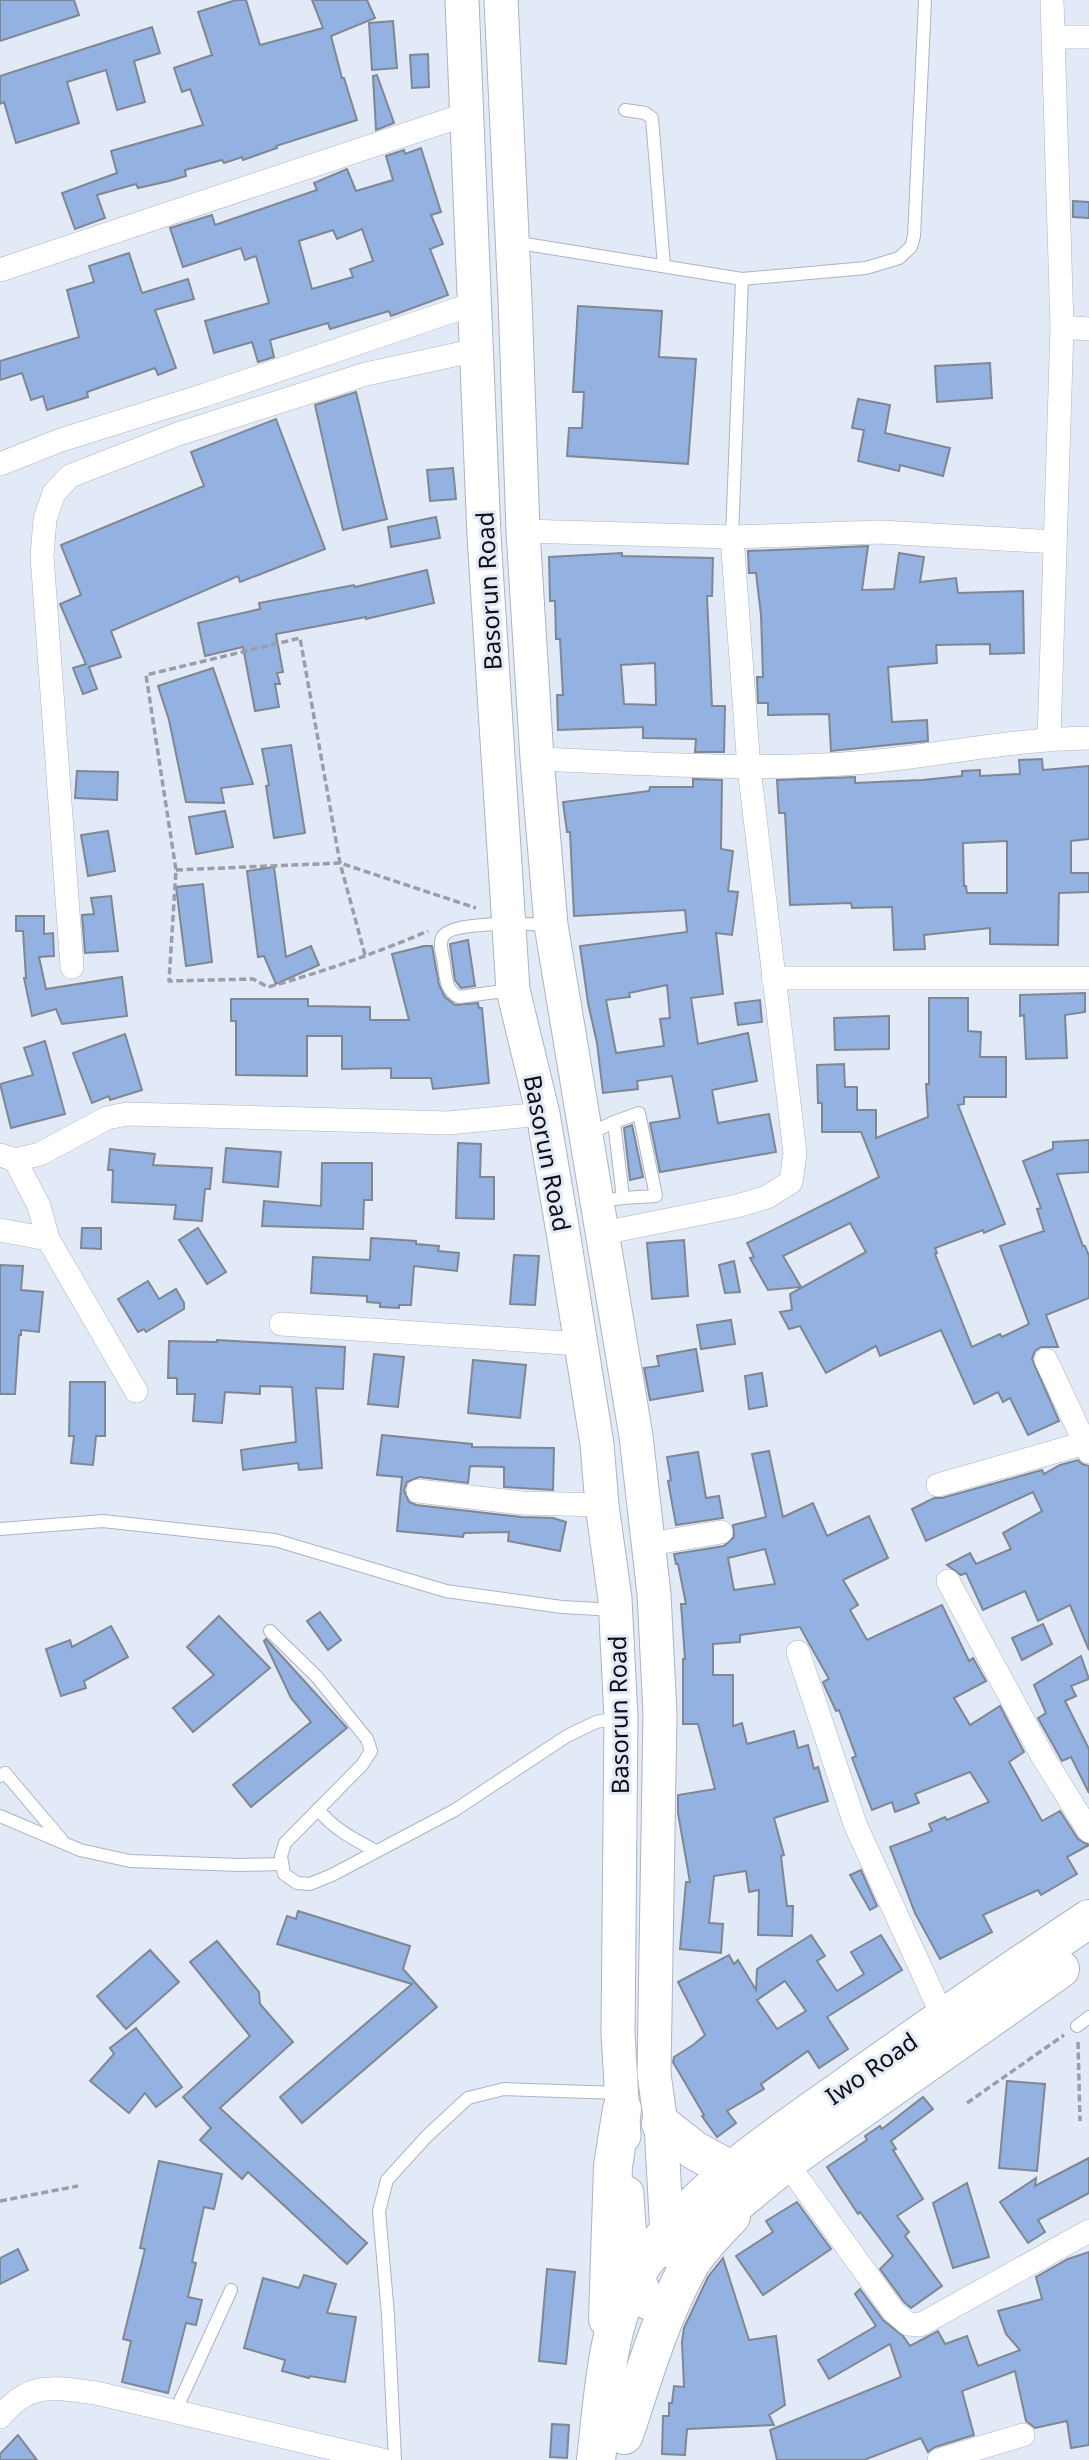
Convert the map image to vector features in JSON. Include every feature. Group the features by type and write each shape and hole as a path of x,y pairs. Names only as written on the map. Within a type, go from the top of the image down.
{"highway":[{"name":"Iwo Road","path":"642,2288 659,2279 669,2249 704,2229 759,2172 786,2129 943,2017 1089,1919"},
{"name":"Iwo Road","path":"759,2172 1089,1949"},
{"path":"597,2460 607,2367 613,2166 622,2101"},
{"path":"623,2447 664,2322 690,2264 759,2172 694,2150 661,2123"},
{"path":"607,2367 625,2296 642,2288"},
{"path":"623,2447 642,2288"}],"main road":[{"name":"Basorun Road","path":"462,0 484,536 513,990 543,1114 597,1444 616,1610 621,1717 618,2033 628,2221 642,2288"},
{"name":"Basorun Road","path":"501,0 523,531 537,759 551,925 600,1128 650,1544 660,1713 654,2074 661,2123 669,2249"},
{"path":"597,1444 636,1436"}],"street":[{"path":"1049,739 1062,327 1052,0"},
{"path":"1054,37 1089,37"},
{"path":"0,270 467,114"},
{"path":"0,464 61,440 218,391 476,303"},
{"path":"1062,327 1089,329"},
{"path":"72,967 42,556 45,519 54,494 70,476 177,434 366,374 477,350"},
{"path":"523,531 732,537 880,532 1055,542"},
{"path":"608,1211 737,1206 767,1197 790,1182 795,1153 750,768 732,537"},
{"path":"537,759 750,768 866,762 1049,739 1089,738"},
{"path":"773,978 1089,978"},
{"path":"136,1391 48,1239 39,1206 8,1157 40,1154 107,1118 127,1114 448,1124 543,1114"},
{"path":"0,1230 48,1239"},
{"path":"281,1324 581,1344"},
{"path":"938,1485 1087,1447 1046,1360"},
{"path":"418,1492 522,1503 602,1505"},
{"path":"650,1544 721,1532"},
{"path":"948,1581 1043,1757 1089,1831"},
{"path":"798,1652 855,1824 943,2017"},
{"path":"759,2172 908,2324 920,2325 1089,2231"},
{"path":"0,2417 29,2392 51,2387 96,2393 382,2460"},
{"path":"939,2460 1023,2435"}],"lane":[{"path":"513,242 743,279 866,268 899,258 911,247 914,236 925,1"},
{"path":"625,110 645,113 652,118 664,266"},
{"path":"732,537 743,279"},
{"path":"513,990 459,997 452,993 447,986 441,943 443,935 452,929 509,923 551,925"},
{"path":"600,1128 639,1114 656,1196 608,1211"},
{"path":"0,1529 103,1521 275,1540 446,1591 562,1607 616,1610"},
{"path":"270,1631 317,1677 367,1739 371,1751 362,1765 285,1843 281,1856 284,1874 297,1883 310,1884 332,1875 455,1810 567,1736 596,1722 621,1717"},
{"path":"0,1776 5,1773 63,1841"},
{"path":"318,1809 324,1818 354,1840 376,1851"},
{"path":"0,1815 80,1850 130,1861 282,1864"},
{"path":"1077,2026 1089,2017"},
{"path":"395,2460 388,2315 379,2211 387,2180 427,2136 468,2098 504,2089 622,2101"},
{"path":"176,2412 230,2290"}],"path":[{"path":"365,955 341,863 300,638 146,675 176,870 169,981 253,979 268,988 365,955 429,931"},
{"path":"176,870 341,863 480,909 467,915"},
{"path":"967,2103 1077,2026"},
{"path":"1077,2026 1080,2121"},
{"path":"0,2201 78,2186"}],"building":[{"path":"0,0 74,0 79,15 0,41"},
{"path":"236,0 246,0 260,45 323,28 312,0 367,0 375,18 331,36 357,120 276,146 277,148 243,160 242,157 224,163 222,160 185,170 186,176 169,181 138,188 136,184 97,195 105,218 75,229 62,193 117,173 111,151 203,125 190,89 182,92 174,68 212,55 198,12"},
{"path":"393,21 397,68 372,70 369,23"},
{"path":"152,27 160,53 134,61 145,102 117,110 106,70 67,82 79,123 16,143 4,102 0,104 0,76"},
{"path":"428,54 429,87 412,88 410,55"},
{"path":"377,75 394,123 376,130 373,76"},
{"path":"421,148 441,212 431,215 443,244 430,249 448,295 391,316 389,311 330,329 328,323 270,340 274,357 258,362 252,342 214,353 205,321 269,303 256,256 245,260 241,248 183,267 170,228 212,215 215,225 317,190 314,183 347,169 356,191 393,180 386,156 404,150 405,154","holes":["362,229 373,261 350,269 353,277 312,289 299,241 333,230 337,239"]},
{"path":"1073,201 1089,202 1089,218 1073,217"},
{"path":"129,253 142,293 188,279 194,299 155,310 176,368 158,375 155,368 87,392 88,397 47,410 43,396 31,400 22,373 0,380 0,361 79,337 67,290 94,282 89,266"},
{"path":"578,306 662,311 659,357 696,359 688,464 567,456 569,428 582,428 584,392 573,392"},
{"path":"990,363 992,398 937,402 935,366"},
{"path":"356,392 387,519 343,530 315,405"},
{"path":"858,399 890,405 885,433 950,448 943,476 900,465 899,471 858,461 864,430 852,428"},
{"path":"276,419 325,549 240,582 238,576 111,631 121,657 89,667 97,689 83,694 73,668 86,664 60,604 81,595 61,545 204,486 191,452"},
{"path":"453,468 456,499 430,501 427,470"},
{"path":"436,517 440,538 391,547 388,527"},
{"path":"868,546 862,590 894,589 899,553 924,557 920,582 956,578 958,593 1023,591 1024,653 990,654 990,644 936,645 937,663 888,667 892,722 927,720 928,741 831,751 829,714 768,715 768,703 758,703 757,677 763,677 761,615 756,573 749,573 748,551"},
{"path":"622,553 622,556 713,558 712,596 707,596 712,706 725,706 724,752 695,752 696,739 643,738 643,727 558,730 557,695 563,695 560,639 556,639 555,601 550,601 549,557","holes":["655,663 656,705 624,704 621,665"]},
{"path":"427,570 434,603 366,619 276,634 283,672 277,673 280,684 275,684 279,707 255,711 243,647 205,656 198,623 260,609 259,603 354,585 355,587"},
{"path":"213,668 253,784 221,788 224,803 186,802 169,720 158,686"},
{"path":"291,745 305,833 274,838 266,786 269,785 262,749"},
{"path":"1042,759 1043,770 1089,766 1089,839 1071,841 1071,873 1089,873 1089,892 1059,893 1058,945 990,944 990,928 924,935 925,949 894,950 892,907 852,908 851,903 790,905 785,813 779,813 777,780 855,777 855,783 922,780 962,776 962,771 980,770 980,776 1020,774 1019,760","holes":["1007,841 1007,893 967,893 964,886 963,843"]},
{"path":"77,771 118,772 117,800 75,798"},
{"path":"693,779 722,780 721,849 733,851 728,891 738,892 732,935 716,933 723,994 691,998 698,1044 748,1033 757,1081 712,1090 718,1123 769,1114 776,1152 660,1172 650,1123 680,1118 672,1076 637,1081 638,1089 603,1093 580,946 687,932 685,910 574,916 570,832 567,832 563,802 649,791 650,787 693,787","holes":["667,985 670,1018 660,1019 664,1046 616,1053 606,1000 630,997 629,993"]},
{"path":"225,811 233,847 196,854 189,817"},
{"path":"108,831 115,871 88,876 81,835"},
{"path":"274,867 286,957 311,946 319,965 276,984 264,956 258,957 247,871"},
{"path":"203,884 212,962 186,966 176,887"},
{"path":"111,896 118,951 85,953 82,915 94,914 91,898"},
{"path":"16,916 44,916 44,934 53,933 54,956 39,957 46,989 122,977 127,1016 62,1024 56,1009 32,1016 24,978 23,931 16,931"},
{"path":"468,940 475,986 461,988 455,980 450,944"},
{"path":"432,946 439,985 445,997 455,1005 478,1003 479,1008 482,1008 489,1083 433,1089 431,1078 391,1078 391,1068 342,1069 342,1036 307,1036 307,1076 236,1075 236,1021 231,1021 231,999 308,999 308,1006 370,1007 370,1020 409,1020 392,954"},
{"path":"1085,993 1085,1012 1065,1015 1067,1058 1026,1059 1024,1015 1020,1016 1020,995"},
{"path":"929,998 968,998 968,1031 981,1032 980,1057 1006,1057 1006,1097 964,1097 964,1104 958,1105 1005,1224 935,1248 935,1254 972,1347 1029,1324 1000,1246 1044,1231 1037,1209 1041,1208 1023,1161 1053,1149 1053,1142 1089,1140 1089,1172 1057,1174 1089,1256 1089,1298 1046,1315 1058,1347 1041,1347 1035,1351 1032,1359 1059,1421 1028,1435 1010,1398 1003,1402 998,1392 974,1404 941,1330 880,1356 876,1346 826,1373 800,1326 789,1329 780,1312 792,1310 790,1294 866,1252 850,1223 783,1256 801,1287 768,1290 750,1258 754,1257 747,1243 879,1177 861,1132 822,1132 822,1103 818,1103 817,1065 844,1064 845,1087 857,1087 857,1110 876,1110 876,1138 928,1117 926,1084 929,1084"},
{"path":"760,1000 762,1022 738,1025 735,1003"},
{"path":"889,1016 889,1049 835,1050 834,1018"},
{"path":"125,1034 142,1090 110,1100 109,1096 92,1103 73,1053"},
{"path":"45,1041 65,1114 11,1128 0,1084 33,1075 24,1048"},
{"path":"632,1125 643,1177 630,1180 624,1128"},
{"path":"458,1143 481,1144 480,1177 494,1177 494,1219 456,1218"},
{"path":"226,1148 281,1152 278,1187 223,1182"},
{"path":"110,1149 155,1154 153,1165 212,1168 210,1189 205,1189 202,1221 174,1219 176,1205 112,1202 113,1170 108,1170"},
{"path":"322,1163 372,1163 372,1200 364,1200 363,1229 262,1226 264,1201 321,1206"},
{"path":"82,1228 101,1228 101,1249 81,1248"},
{"path":"198,1228 226,1272 207,1284 179,1240"},
{"path":"371,1238 416,1241 416,1244 439,1246 438,1251 459,1253 457,1271 414,1266 411,1305 399,1305 399,1308 380,1307 380,1303 367,1302 367,1296 311,1293 313,1257 370,1260"},
{"path":"684,1240 688,1296 652,1299 647,1243"},
{"path":"514,1255 539,1256 535,1305 510,1304"},
{"path":"734,1261 740,1292 725,1293 719,1265"},
{"path":"0,1265 23,1266 21,1290 43,1292 39,1332 21,1330 19,1335 15,1394 0,1394"},
{"path":"148,1281 159,1299 176,1289 184,1303 184,1309 146,1332 144,1329 138,1332 118,1299"},
{"path":"731,1320 735,1344 701,1349 697,1325"},
{"path":"217,1340 345,1347 343,1389 316,1388 322,1468 299,1470 298,1463 243,1470 241,1450 296,1442 292,1387 260,1386 260,1394 225,1392 222,1423 193,1421 195,1394 177,1394 177,1378 168,1378 169,1341"},
{"path":"696,1349 703,1391 650,1400 644,1368 659,1366 657,1356"},
{"path":"374,1354 404,1357 398,1407 368,1404"},
{"path":"473,1360 526,1365 520,1418 468,1413"},
{"path":"762,1373 767,1406 749,1409 745,1376"},
{"path":"70,1382 105,1382 105,1436 96,1436 93,1465 71,1463 74,1436 69,1436"},
{"path":"382,1435 472,1444 472,1447 554,1448 553,1490 504,1487 504,1467 470,1466 468,1483 419,1477 407,1482 404,1490 409,1502 416,1505 553,1518 566,1522 560,1551 508,1541 509,1532 464,1533 463,1537 397,1531 402,1477 377,1475"},
{"path":"769,1451 783,1517 813,1503 827,1536 869,1516 888,1558 843,1580 858,1605 850,1610 867,1640 942,1605 969,1661 973,1658 986,1681 954,1698 970,1725 1000,1706 1024,1752 1009,1762 1042,1821 1060,1811 1078,1839 1089,1845 1067,1857 1077,1874 1041,1895 1038,1890 983,1915 992,1932 940,1959 915,1913 890,1847 932,1831 929,1824 945,1817 947,1820 989,1802 970,1772 915,1794 919,1803 895,1812 892,1802 872,1810 852,1758 856,1756 839,1710 836,1711 823,1682 829,1679 800,1627 740,1635 740,1642 713,1644 713,1675 733,1675 733,1726 742,1723 747,1744 794,1731 798,1748 808,1745 814,1769 818,1767 828,1801 774,1818 784,1855 781,1856 787,1906 793,1906 792,1936 758,1935 759,1890 749,1892 746,1871 714,1876 709,1923 723,1924 721,1953 680,1949 686,1882 690,1882 678,1813 678,1795 715,1789 698,1724 683,1724 685,1659 681,1604 686,1604 674,1554 724,1546 734,1537 733,1525 766,1517 752,1454","holes":["765,1549 775,1584 734,1590 728,1558"]},
{"path":"698,1452 706,1498 719,1496 723,1518 676,1525 668,1481 671,1480 667,1457"},
{"path":"1078,1460 1089,1466 1089,1650 1070,1605 1038,1621 1025,1591 983,1610 966,1573 961,1575 947,1565 970,1553 976,1564 1011,1549 1003,1533 1042,1511 1033,1492 926,1541 912,1509 934,1498 1042,1470 1044,1474 1060,1465"},
{"path":"320,1612 341,1640 328,1650 307,1621"},
{"path":"219,1616 270,1668 193,1732 173,1708 214,1675 187,1647"},
{"path":"1043,1624 1052,1644 1022,1660 1012,1638"},
{"path":"111,1626 128,1657 84,1681 86,1688 61,1696 46,1649 70,1640 72,1647"},
{"path":"266,1639 347,1728 251,1807 233,1785 311,1722 291,1698 264,1641"},
{"path":"1081,1656 1089,1679 1071,1686 1076,1696 1065,1701 1089,1749 1089,1793 1071,1757 1062,1761 1038,1718 1046,1713 1034,1685"},
{"path":"861,1870 877,1906 870,1910 850,1875"},
{"path":"298,1911 410,1946 403,1969 437,2007 302,2123 280,2097 412,1984 277,1944 287,1916 296,1919"},
{"path":"811,1935 825,1956 817,1961 837,1991 864,1974 851,1952 881,1935 902,1970 827,2017 848,2049 819,2068 808,2051 761,2084 764,2089 727,2111 736,2123 717,2137 702,2116 704,2115 673,2062 674,2057 705,2035 678,1982 729,1955 734,1964 738,1960 756,1990 757,1969","holes":["785,1981 806,2011 777,2029 757,2000"]},
{"path":"217,1941 259,1992 260,2004 293,2042 220,2108 367,2243 347,2264 248,2172 242,2179 200,2140 211,2128 183,2097 250,2036 190,1962"},
{"path":"150,1950 179,1982 126,2029 97,1996"},
{"path":"136,2028 182,2087 156,2107 145,2093 129,2113 90,2081 114,2054 110,2048"},
{"path":"1007,2081 1045,2084 1037,2171 999,2168"},
{"path":"923,2097 933,2109 891,2141 896,2149 893,2150 923,2199 897,2216 909,2232 905,2236 942,2286 911,2308 880,2269 893,2256 860,2212 858,2214 827,2167 867,2140 865,2136 880,2126 882,2129"},
{"path":"1089,2158 1089,2193 1038,2220 1045,2232 1028,2243 1000,2202 1036,2178 1035,2186"},
{"path":"159,2161 222,2174 214,2209 204,2207 192,2262 196,2263 188,2297 202,2300 196,2325 186,2323 168,2393 122,2382 131,2341 123,2339 145,2249 140,2248"},
{"path":"967,2183 989,2257 953,2268 933,2203"},
{"path":"797,2202 831,2249 763,2295 736,2256 773,2232 766,2221"},
{"path":"18,2249 28,2270 0,2284 0,2258"},
{"path":"1089,2252 1089,2445 1071,2448 1067,2421 1035,2428 1026,2421 1015,2371 962,2391 974,2435 935,2447 928,2452 921,2438 864,2460 777,2460 770,2430 901,2377 890,2344 829,2379 818,2360 876,2326 855,2294 860,2289 883,2320 903,2336 910,2346 938,2331 945,2344 967,2336 978,2366 1020,2350 1006,2334 998,2311 1042,2299 1036,2277 1068,2259"},
{"path":"723,2258 749,2340 776,2336 785,2405 769,2415 774,2425 687,2429 685,2455 662,2454 663,2416 669,2416 669,2403 672,2403 674,2386 684,2387 684,2328 708,2277"},
{"path":"547,2269 575,2272 566,2364 539,2361"},
{"path":"304,2275 336,2284 327,2313 356,2317 345,2382 309,2378 282,2371 285,2360 244,2348 263,2278 299,2288"},
{"path":"552,2424 569,2425 567,2458 550,2457"},
{"path":"18,2435 37,2460 0,2460 0,2454"}]}
